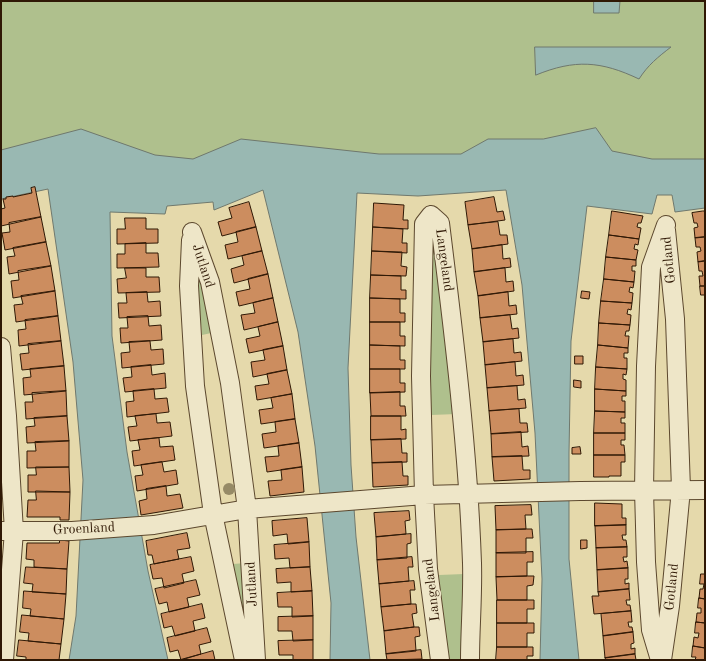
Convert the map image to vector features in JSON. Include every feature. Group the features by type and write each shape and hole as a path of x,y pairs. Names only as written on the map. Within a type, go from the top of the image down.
{"street":[{"name":"Langeland","path":"440,660 428,569 424,495 421,376 424,224 431,215 440,223 458,367 469,494 472,565 470,660"},
{"name":"Gotland","path":"666,225 675,319 681,489 670,606 661,660 651,630 646,562 644,490 646,366 651,267 666,225"},
{"name":"Jutland","path":"244,660 213,514 195,386 189,286 192,232 210,282 230,383 247,509 256,660"},
{"path":"1,347 7,416 7,531 4,660"},
{"path":"213,514 247,509 424,495 681,489 705,490"},
{"name":"Groenland","path":"7,531 72,531 154,525 213,514"}],"green space":[{"path":"1,1 705,1 705,168 1,172"},
{"path":"433,226 457,414 431,415 429,332"},
{"path":"201,268 216,332 202,335 197,276"},
{"path":"246,563 245,621 233,564"},
{"path":"464,574 464,660 447,660 442,623 439,575"}],"water":[{"path":"594,1 620,1 619,13 594,13"},
{"path":"535,47 671,47 646,70 639,79 612,69 588,64 563,66 536,75"},
{"path":"596,128 612,151 652,159 705,159 705,208 675,212 672,195 657,195 652,214 587,206 571,341 569,453 569,559 579,660 540,660 542,579 535,433 522,285 506,190 418,196 357,193 348,368 351,465 356,537 370,660 330,660 331,603 315,446 298,332 263,190 214,210 213,202 167,206 165,214 110,212 112,336 127,452 148,571 168,660 69,660 76,616 83,480 73,362 48,189 1,199 1,150 81,129 155,155 193,159 241,139 379,154 461,154 488,139 543,139"}],"building":[{"path":"35,187 41,217 1,226 1,209 5,208 3,199 6,199 6,197 32,193 31,188"},
{"path":"494,197 497,212 503,211 505,220 468,225 465,202"},
{"path":"249,202 256,227 222,236 218,222 232,218 229,208"},
{"path":"374,203 404,205 403,220 408,220 408,229 373,227"},
{"path":"612,211 643,216 641,223 638,223 637,227 641,228 639,239 609,235"},
{"path":"705,211 705,237 695,238 694,228 698,227 697,223 694,223 692,213"},
{"path":"41,217 46,242 5,250 2,233 10,232 9,223"},
{"path":"125,218 146,218 146,229 158,229 158,243 117,244 117,229 125,229"},
{"path":"498,222 500,235 507,235 508,244 472,249 468,225"},
{"path":"256,227 262,251 228,259 225,245 238,242 236,232"},
{"path":"373,227 403,229 402,243 407,243 407,253 372,251"},
{"path":"609,235 639,239 638,245 635,244 634,249 638,250 636,260 606,257"},
{"path":"705,237 705,261 698,262 697,252 701,251 700,247 696,247 695,238"},
{"path":"46,242 51,266 9,274 7,257 15,256 13,248"},
{"path":"146,243 146,253 158,253 159,267 117,268 117,254 125,254 125,244"},
{"path":"502,245 503,259 510,258 511,267 474,272 472,249"},
{"path":"262,251 268,274 234,283 231,269 244,265 242,256"},
{"path":"372,251 402,252 401,266 407,267 406,276 371,275"},
{"path":"606,257 636,260 636,266 632,266 632,271 635,271 634,282 604,279"},
{"path":"705,261 705,286 700,286 699,276 703,276 702,271 699,271 698,262"},
{"path":"51,266 55,291 13,298 11,281 19,280 18,271"},
{"path":"125,268 146,268 146,277 159,277 160,292 118,293 117,279 126,278"},
{"path":"505,268 506,282 513,281 514,291 478,296 474,272"},
{"path":"268,274 273,298 239,306 236,292 250,289 248,279"},
{"path":"371,275 401,276 401,290 406,290 406,299 370,298"},
{"path":"604,279 634,282 633,288 630,287 629,292 633,293 632,303 601,301"},
{"path":"700,286 705,286 705,295 701,295"},
{"path":"55,291 58,316 16,322 14,305 23,304 21,296"},
{"path":"582,291 590,292 589,299 581,298"},
{"path":"147,292 148,302 160,301 161,316 119,318 118,303 127,303 126,293"},
{"path":"508,292 509,306 516,305 517,314 480,318 478,296"},
{"path":"273,298 278,322 244,330 241,315 255,313 253,303"},
{"path":"370,298 400,299 400,313 405,313 405,322 370,322"},
{"path":"601,301 632,303 631,310 628,309 627,314 631,315 630,325 599,323"},
{"path":"510,315 512,329 518,328 519,338 483,342 480,318"},
{"path":"58,316 61,341 19,346 18,330 26,329 25,320"},
{"path":"148,316 149,326 161,325 162,340 121,343 120,328 128,328 127,317"},
{"path":"278,322 283,346 249,353 246,339 260,336 258,327"},
{"path":"370,322 400,322 400,336 405,336 405,346 370,345"},
{"path":"599,323 630,325 629,331 626,331 625,336 629,336 628,348 598,345"},
{"path":"513,339 514,353 521,352 522,361 485,365 483,342"},
{"path":"61,341 64,366 22,370 20,354 29,353 28,344"},
{"path":"150,341 151,350 163,349 164,364 122,368 121,353 130,352 129,342"},
{"path":"370,345 400,346 400,360 405,360 405,369 370,369"},
{"path":"598,345 628,348 628,353 624,353 624,358 627,358 627,369 596,367"},
{"path":"283,346 287,370 253,377 251,362 265,360 263,350"},
{"path":"575,356 583,356 583,364 575,364"},
{"path":"515,362 516,376 523,375 524,385 487,388 485,365"},
{"path":"151,365 152,375 165,373 166,388 125,392 123,378 132,377 131,367"},
{"path":"64,366 66,391 24,395 23,378 31,377 30,369"},
{"path":"596,367 627,369 626,375 623,374 623,379 626,380 626,391 595,389"},
{"path":"370,369 400,369 400,383 405,383 405,392 370,393"},
{"path":"287,370 292,394 257,400 255,386 269,384 267,374"},
{"path":"574,380 581,381 581,388 574,387"},
{"path":"517,386 518,400 525,399 526,408 489,411 487,388"},
{"path":"154,389 155,399 167,398 169,412 127,417 126,402 134,401 133,391"},
{"path":"595,389 626,391 626,396 622,396 622,401 625,401 625,412 595,411"},
{"path":"66,391 67,416 26,419 25,402 33,402 32,393"},
{"path":"400,392 400,406 405,406 406,416 371,416 370,393"},
{"path":"292,394 295,419 261,424 259,410 273,408 271,398"},
{"path":"519,409 520,423 527,423 528,432 491,434 489,411"},
{"path":"595,411 625,412 625,418 621,418 621,423 625,423 625,433 594,433"},
{"path":"156,414 157,423 170,422 172,436 130,441 128,427 137,426 135,416"},
{"path":"67,416 69,441 27,443 26,427 35,426 34,418"},
{"path":"371,416 401,416 401,430 406,429 406,439 371,440"},
{"path":"295,419 299,443 264,448 262,434 276,432 275,422"},
{"path":"521,432 522,447 528,446 529,456 492,457 491,434"},
{"path":"594,433 625,433 625,440 621,440 621,445 624,445 625,455 594,455"},
{"path":"159,438 160,447 173,446 175,460 134,466 132,451 140,450 138,440"},
{"path":"401,439 402,453 407,453 407,462 372,463 371,440"},
{"path":"69,441 69,467 27,468 27,451 36,451 35,442"},
{"path":"299,443 302,467 267,472 265,457 279,456 278,446"},
{"path":"580,447 581,454 572,454 572,448"},
{"path":"594,455 625,455 625,462 621,462 621,476 594,477"},
{"path":"522,456 523,470 530,470 530,479 494,481 492,457"},
{"path":"162,462 164,472 176,470 178,484 137,491 135,476 143,475 141,465"},
{"path":"402,462 403,476 408,476 408,485 373,487 372,463"},
{"path":"36,467 69,467 70,492 28,492 28,475 36,475"},
{"path":"302,467 304,492 270,496 268,481 282,480 281,470"},
{"path":"166,486 167,496 180,494 183,508 141,515 139,501 147,499 146,489"},
{"path":"36,491 70,492 69,520 60,520 60,517 27,517 28,500 36,500"},
{"path":"595,503 622,504 622,518 626,518 626,525 595,526"},
{"path":"531,505 532,515 525,515 526,529 496,530 495,506"},
{"path":"409,511 410,520 405,521 406,534 376,537 374,513"},
{"path":"307,518 309,542 288,544 287,534 273,536 272,521"},
{"path":"626,525 626,535 622,535 623,540 626,540 627,547 596,548 595,526"},
{"path":"532,529 533,538 526,538 526,553 496,553 496,530"},
{"path":"187,533 190,548 177,550 179,559 154,564 152,555 148,555 146,541"},
{"path":"411,534 411,543 407,544 407,558 377,560 376,537"},
{"path":"60,540 69,541 67,569 34,567 34,560 26,559 27,543 59,543"},
{"path":"581,540 587,540 587,548 581,549"},
{"path":"309,542 310,567 290,568 289,558 275,559 274,545"},
{"path":"627,547 627,557 623,557 624,562 627,561 628,568 597,570 596,548"},
{"path":"533,552 533,562 527,562 527,576 496,577 496,553"},
{"path":"191,557 194,571 182,574 184,583 164,588 162,578 153,579 150,565"},
{"path":"412,557 413,567 408,567 409,581 379,584 377,560"},
{"path":"26,567 67,569 66,594 32,592 33,584 24,583"},
{"path":"310,567 312,591 291,592 291,582 277,583 276,569"},
{"path":"628,568 628,579 625,579 625,584 629,583 629,589 598,592 597,570"},
{"path":"701,574 705,574 705,599 699,598 700,589 703,589 704,584 700,584"},
{"path":"534,576 533,585 527,586 527,600 497,600 496,577"},
{"path":"196,580 200,595 187,598 189,607 169,612 167,602 159,604 155,589"},
{"path":"414,581 415,590 410,590 411,604 381,607 379,584"},
{"path":"629,589 630,600 626,600 627,605 630,605 631,611 594,614 592,596 599,596 598,592"},
{"path":"24,591 66,594 64,619 30,616 31,609 23,608"},
{"path":"312,591 313,616 292,617 292,607 278,607 277,593"},
{"path":"699,598 705,599 705,623 696,622 697,613 701,613 701,608 698,608"},
{"path":"497,600 534,600 534,609 527,609 527,623 497,623"},
{"path":"202,604 205,618 193,621 195,631 175,636 172,626 164,628 161,614"},
{"path":"416,604 417,613 412,614 414,627 384,631 381,607"},
{"path":"631,611 632,622 628,622 629,627 632,627 633,632 603,636 601,614"},
{"path":"22,615 64,619 61,644 28,641 29,633 20,632"},
{"path":"313,616 313,640 293,641 292,631 278,631 278,617"},
{"path":"696,622 705,623 705,648 693,646 694,637 698,638 699,633 695,633"},
{"path":"497,623 534,623 534,633 527,633 527,647 497,647"},
{"path":"419,627 420,636 415,637 416,651 386,654 384,631"},
{"path":"207,628 211,642 199,645 201,654 181,660 178,650 170,652 167,638"},
{"path":"633,632 634,643 631,644 631,649 635,648 635,654 605,658 603,636"},
{"path":"19,640 61,644 59,660 26,660 26,657 17,656"},
{"path":"313,640 313,660 293,660 293,655 279,655 278,641"},
{"path":"693,646 705,648 705,660 695,660 696,657 692,657"},
{"path":"497,647 533,647 533,656 527,656 527,660 496,660"},
{"path":"421,650 422,659 387,660 386,654"},
{"path":"213,651 215,660 179,660 201,654"},
{"path":"635,654 636,660 606,660 605,658"}]}
